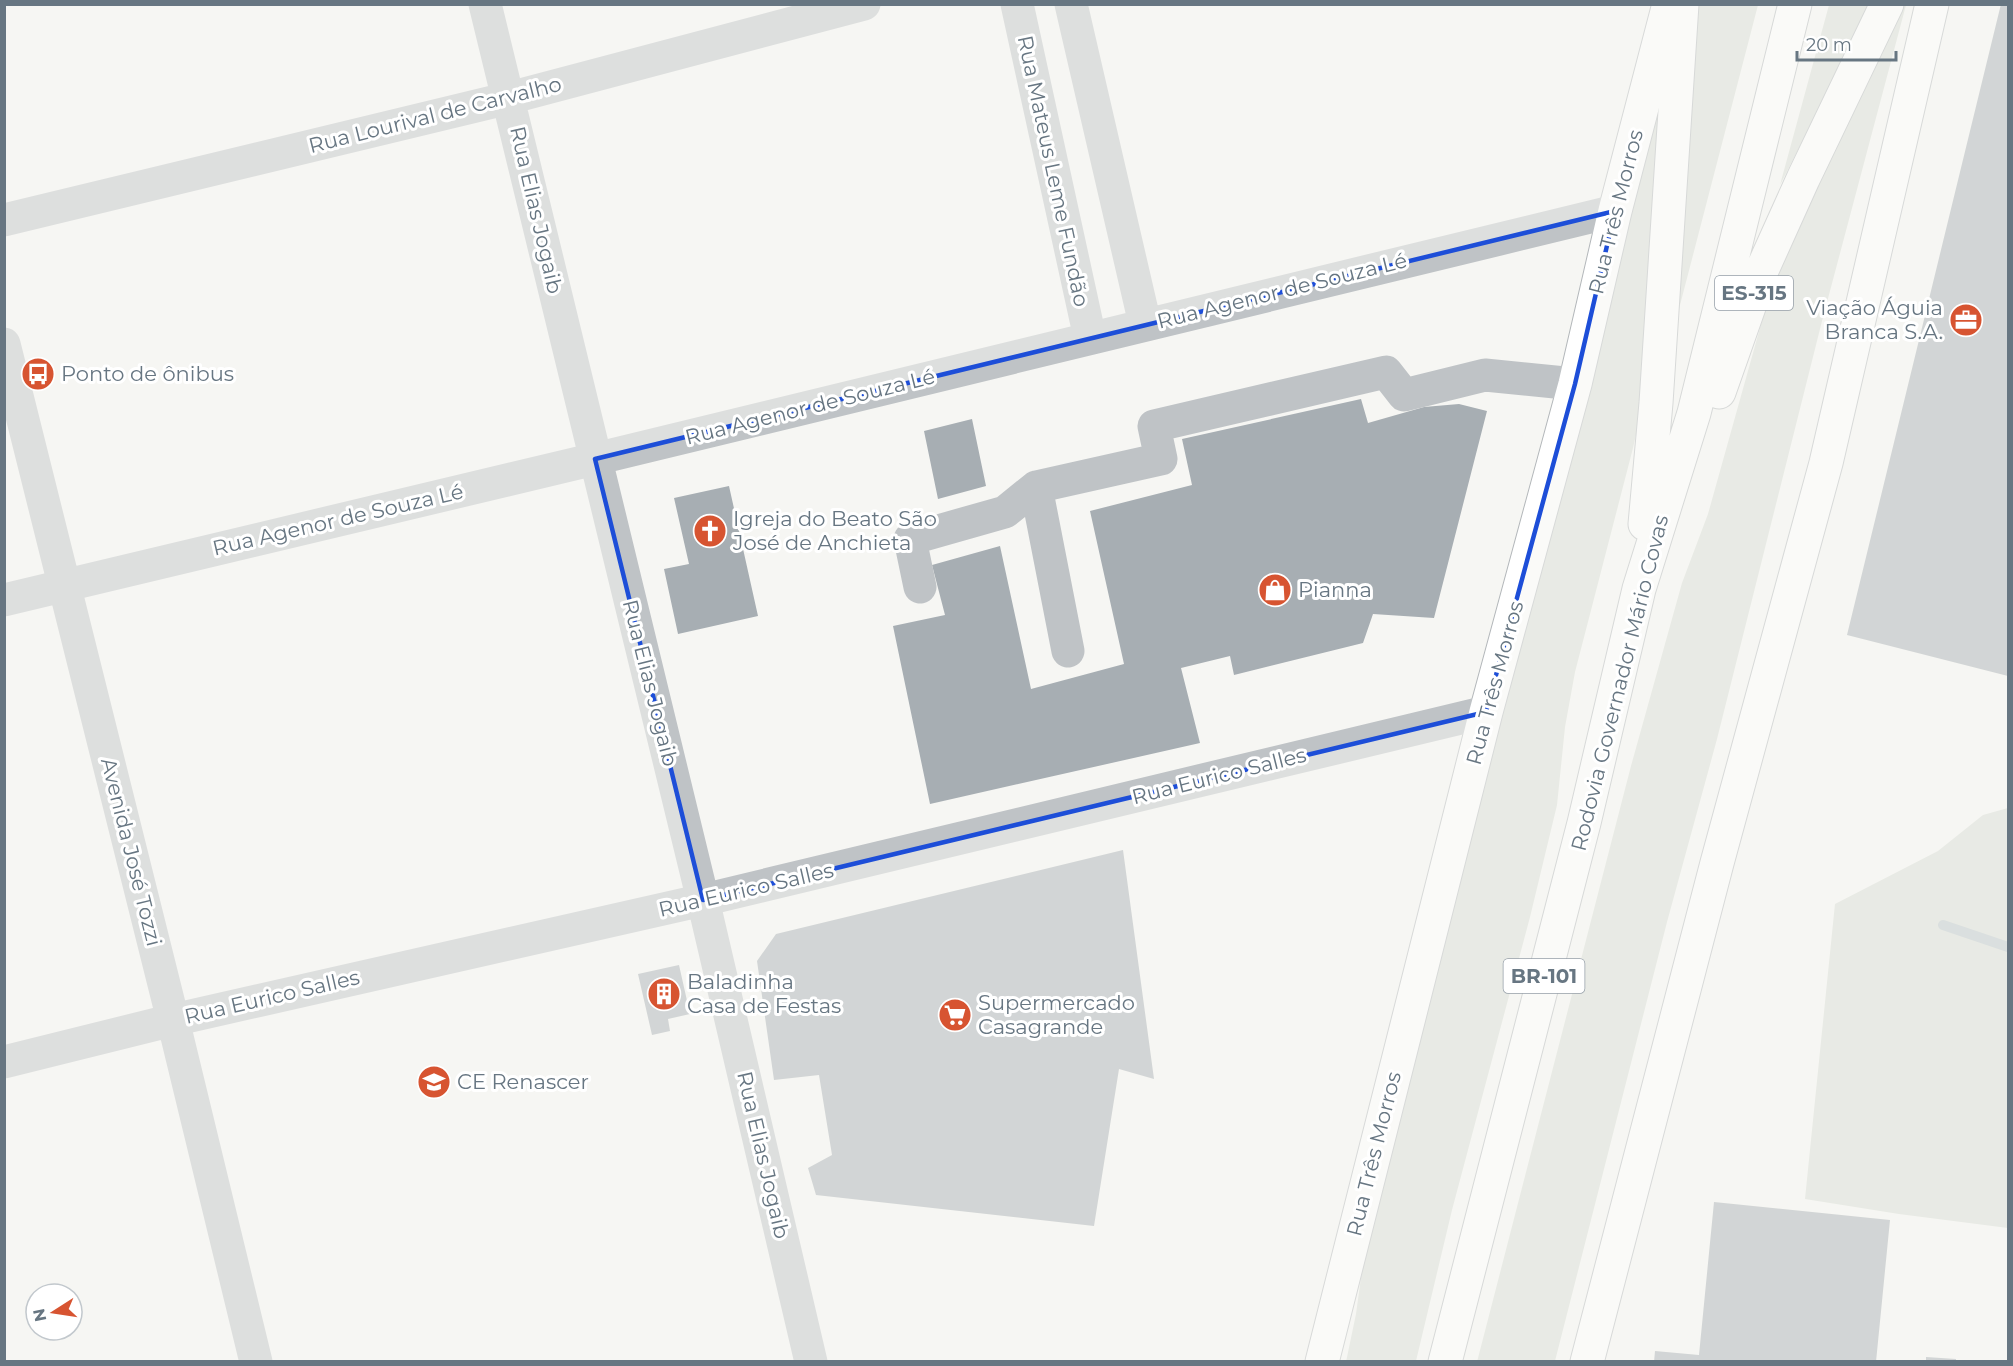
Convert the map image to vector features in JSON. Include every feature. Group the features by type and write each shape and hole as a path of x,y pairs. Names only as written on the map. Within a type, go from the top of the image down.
{"main road":[{"name":"Rua Três Morros","path":"1322,1362 1486,712 1575,384 1669,4"},
{"path":"1639,589 1657,391 1682,4"},
{"name":"Rodovia Governador Mário Covas","path":"1445,1362 1584,823 1639,589 1694,412 1795,4"},
{"name":"ES-315","path":"1639,589 1711,417 1762,270 1887,4"},
{"path":"1587,1362 1720,851 1826,463 1932,4"}],"street":[{"name":"Rua Elias Jogaib","path":"485,4 703,900 811,1362"},
{"name":"Rua Lourival de Carvalho","path":"4,220 509,98 864,4"},
{"name":"Rua Mateus Leme Fundão","path":"1017,4 1090,338"},
{"path":"1071,4 1145,324"},
{"name":"Rua Agenor de Souza Lé","path":"4,600 1616,211"},
{"name":"Avenida José Tozzi","path":"4,344 256,1362"},
{"path":"920,587 910,539 1005,512 1036,488 1161,459 1154,426 1386,372 1404,395 1485,375 1575,384"},
{"path":"1036,488 1068,651"},
{"name":"Rua Eurico Salles","path":"4,1062 173,1020 703,900 1486,712"}],"highlighted area":[{"path":"1615,211 1575,384 1486,712 703,900 595,459"}],"shaded area":[{"path":"1697,5 1758,5 1673,332"},
{"path":"1829,5 1872,5 1780,185"},
{"path":"1900,5 1906,5 1822,321 1717,739 1667,922 1555,1361 1477,1362 1631,766 1682,583 1708,514 1779,260"},
{"path":"1661,95 1648,380 1633,448 1575,672 1565,727 1557,805 1530,917 1452,1210 1416,1361 1346,1362 1356,1314 1367,1234"},
{"path":"2008,808 2008,1228 1805,1199 1835,904 1938,851 1983,815"}],"building":[{"name":"Viação Águia Branca S.A.","path":"2001,4 2008,4 2008,676 1847,635"},
{"name":"Pianna","path":"1361,399 1368,423 1424,407 1459,404 1487,411 1434,618 1373,614 1363,643 1234,675 1230,656 1181,668 1200,743 930,804 893,626 945,615 932,565 1000,546 1031,689 1124,664 1090,511 1192,485 1182,439"},
{"path":"972,419 986,486 938,499 924,431"},
{"name":"Igreja do Beato São José de Anchieta","path":"729,486 758,616 678,634 664,569 689,564 674,498"},
{"name":"Supermercado Casagrande","path":"1123,850 1154,1079 1119,1069 1094,1226 816,1195 808,1168 832,1155 819,1075 774,1080 757,961 776,934"},
{"name":"Baladinha Casa de Festas","path":"679,965 690,1014 668,1019 670,1031 652,1035 638,974"},
{"path":"1714,1202 1890,1220 1876,1362 1654,1362 1655,1351 1699,1355"},
{"path":"1926,1357 1956,1359 1956,1362 1926,1362"}],"waterway":[{"path":"1943,925 2008,947"}],"place":[{"name":"Viação Águia Branca S.A.","path":"1966,320"},
{"name":"Ponto de ônibus","path":"38,374"},
{"name":"Igreja do Beato São José de Anchieta","path":"710,531"},
{"name":"Pianna","path":"1275,590"},
{"name":"Baladinha Casa de Festas","path":"664,994"},
{"name":"Supermercado Casagrande","path":"955,1015"},
{"name":"CE Renascer","path":"434,1082"}]}
